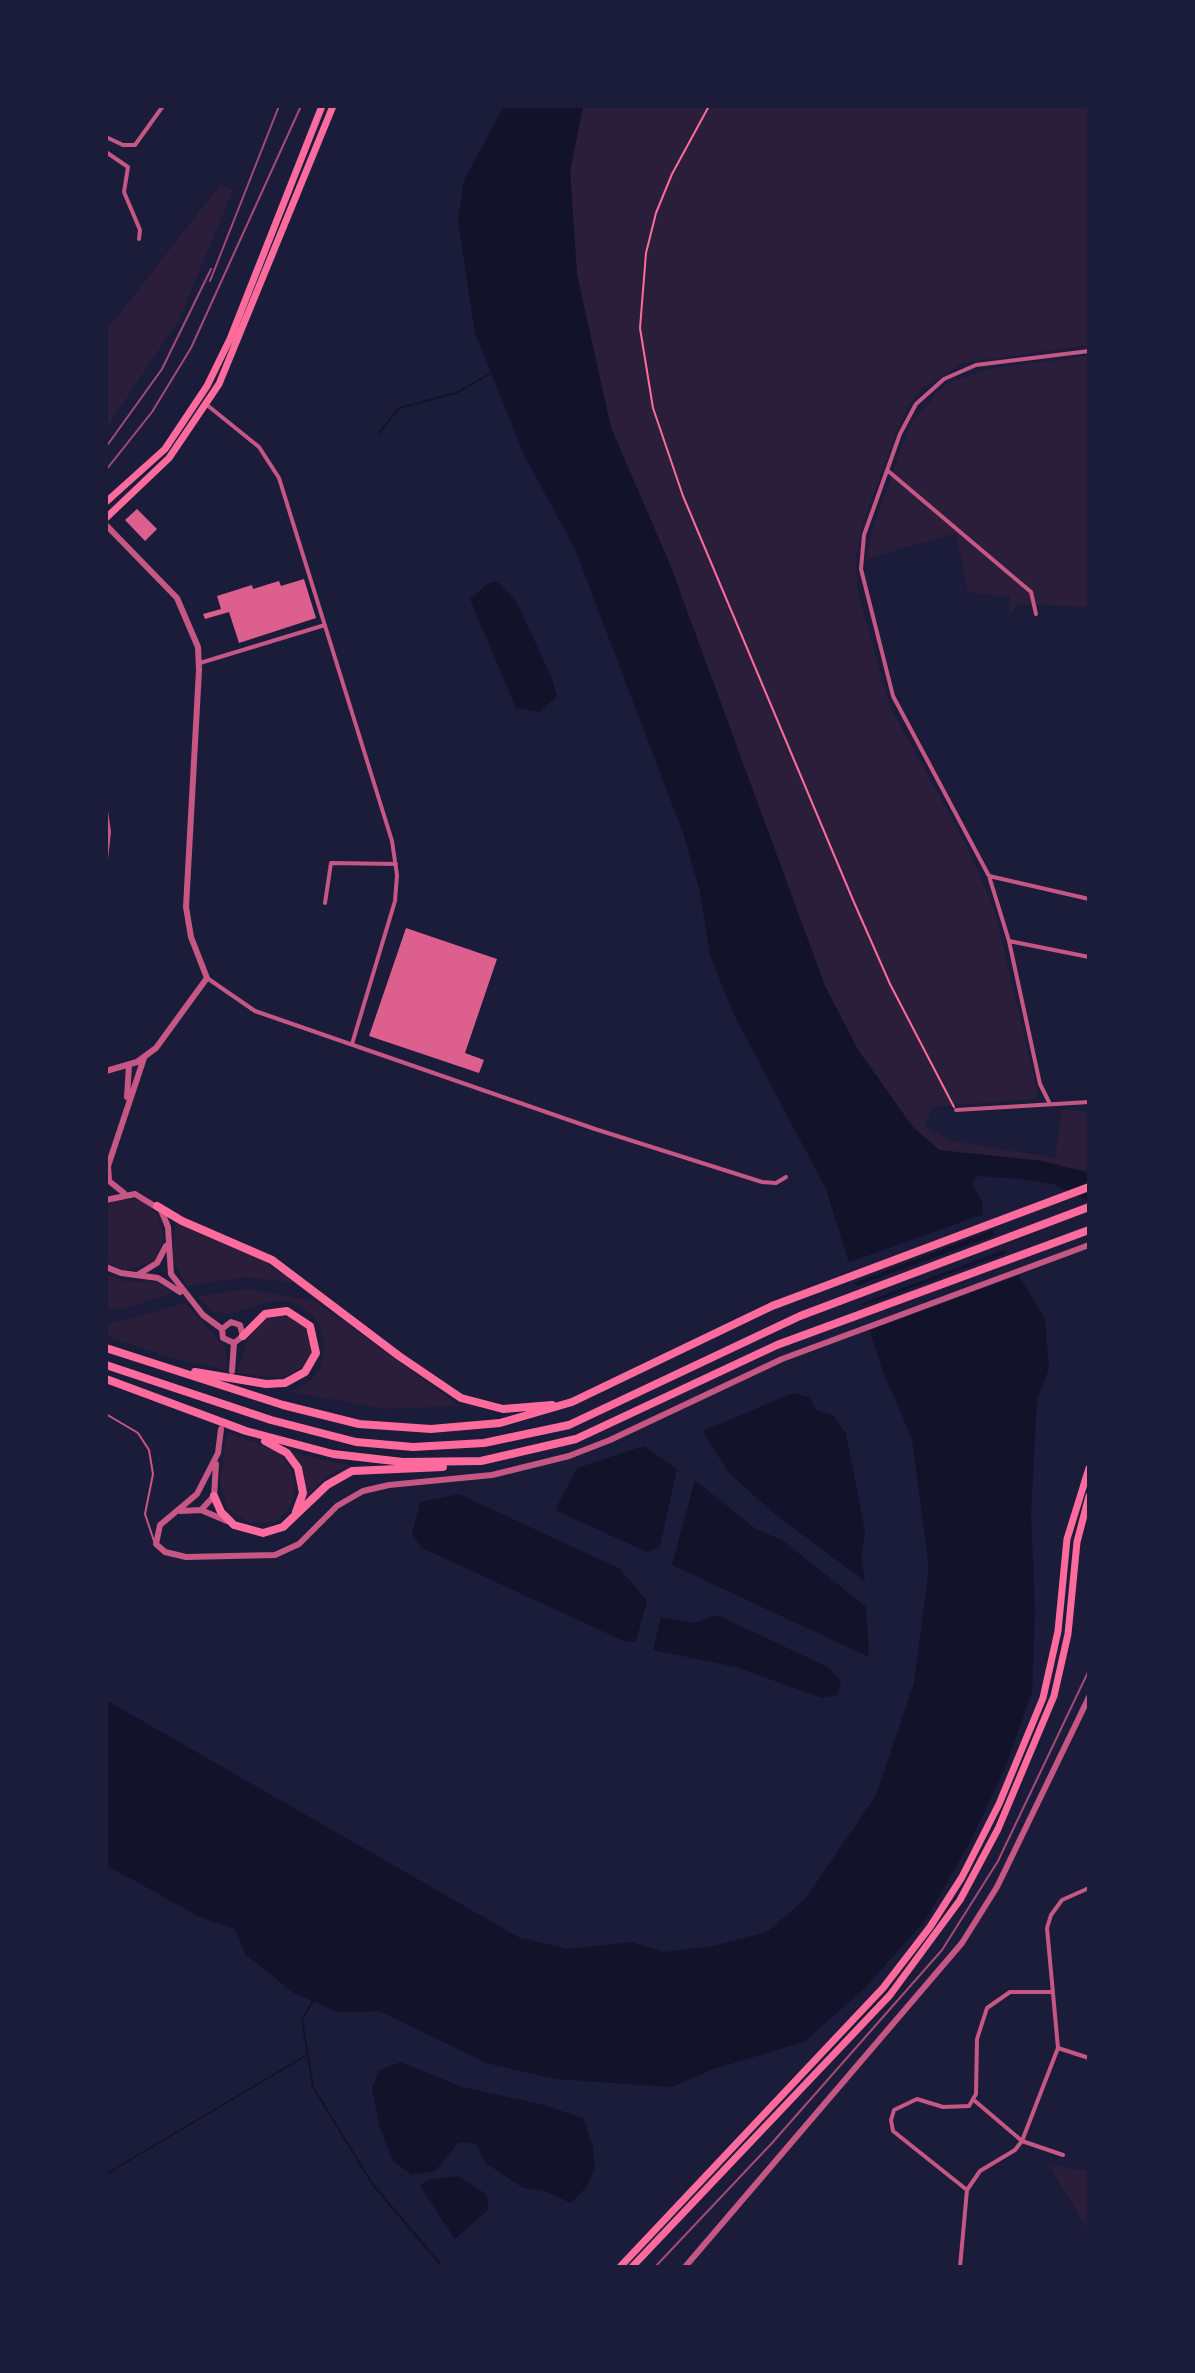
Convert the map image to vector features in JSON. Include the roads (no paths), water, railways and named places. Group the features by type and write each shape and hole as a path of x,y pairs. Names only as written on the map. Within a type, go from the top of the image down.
{"highway":[{"path":"106,1348 322,1416 396,1429 500,1423 572,1402 772,1306 1089,1187"},
{"path":"157,1206 182,1221 272,1260 399,1356 461,1398 484,1406 512,1410 572,1402"},
{"path":"106,1365 337,1438 394,1446 448,1447 529,1436 569,1425 772,1327 1089,1207"},
{"path":"214,1496 230,1523 245,1531 263,1533 280,1529 327,1485 355,1471 424,1469 467,1463 532,1452 576,1439 777,1345 1089,1230"},
{"path":"165,1367 279,1383 301,1375 316,1353 310,1326 287,1311 265,1314 243,1336"},
{"path":"106,1379 246,1431 354,1458 467,1463"},
{"path":"246,1431 287,1453 298,1468 303,1493 295,1515"}],"main road":[{"path":"106,502 165,449 207,386 230,339 322,106"},
{"path":"106,518 162,466 207,405 232,357 333,106"},
{"path":"620,2267 883,1988 930,1927 962,1877 999,1804 1043,1698 1058,1631 1067,1539 1089,1468"},
{"path":"632,2267 890,1995 960,1900 998,1829 1054,1696 1068,1634 1077,1542 1089,1496"}],"street":[{"path":"106,137 125,146 135,145 163,106"},
{"path":"106,152 127,165 125,194 140,230 139,239"},
{"path":"1049,1102 1040,1084 1009,941 989,876 893,696 861,569 864,535 908,417 944,379 976,365 1089,351"},
{"path":"207,405 246,434 273,468 392,841 396,864 395,901 352,1044"},
{"path":"887,470 1031,592 1036,614"},
{"path":"107,529 177,598 193,631 200,663 186,907 191,937 207,978 255,1011 762,1182 776,1183 786,1177"},
{"path":"200,663 325,625"},
{"path":"106,811 109,832 106,859"},
{"path":"325,903 331,863 396,864"},
{"path":"989,876 1089,899"},
{"path":"1009,941 1089,957"},
{"path":"106,1071 144,1058 163,1040 207,978"},
{"path":"126,1194 109,1181 107,1162 144,1058"},
{"path":"126,1107 129,1065"},
{"path":"956,1110 1023,1108 1049,1102 1089,1102"},
{"path":"106,1200 126,1194 143,1196 157,1206 167,1222 171,1274 188,1298"},
{"path":"135,1275 157,1263 167,1243"},
{"path":"218,1453 197,1494 160,1525 155,1542 165,1552 186,1557 278,1554 302,1541 339,1504 363,1491 389,1485 492,1475 550,1462 610,1440 782,1359 1086,1246"},
{"path":"107,1267 164,1281 222,1329 223,1338 234,1343"},
{"path":"222,1329 228,1323 238,1323 243,1336 234,1343 232,1371"},
{"path":"201,1510 214,1496 221,1429"},
{"path":"174,1514 201,1510 230,1523"},
{"path":"685,2267 962,1943 997,1887 1089,1697"},
{"path":"960,2267 967,2190 980,2171 1015,2150 1022,2141 1058,2048 1047,1928 1051,1915 1067,1897 1089,1888"},
{"path":"967,2190 893,2131 891,2120 894,2110 917,2099 943,2107 969,2106 975,2101 977,2039 987,2008 1010,1992 1051,1992"},
{"path":"1058,2048 1089,2058"},
{"path":"975,2101 1022,2141 1063,2155"}],"lane":[{"path":"106,1414 138,1433 149,1450 153,1474 145,1517 155,1542"}],"waterway":[{"path":"379,433 399,408 456,393 491,373"},
{"path":"314,1999 302,2020 313,2087 373,2185 443,2267"},
{"path":"106,2174 307,2055"}],"railway":[{"path":"210,281 279,106"},
{"path":"106,470 152,412 191,348 301,106"},
{"path":"106,447 162,369 211,269"},
{"path":"655,2267 772,2143 942,1950 998,1861 1089,1670"}]}
